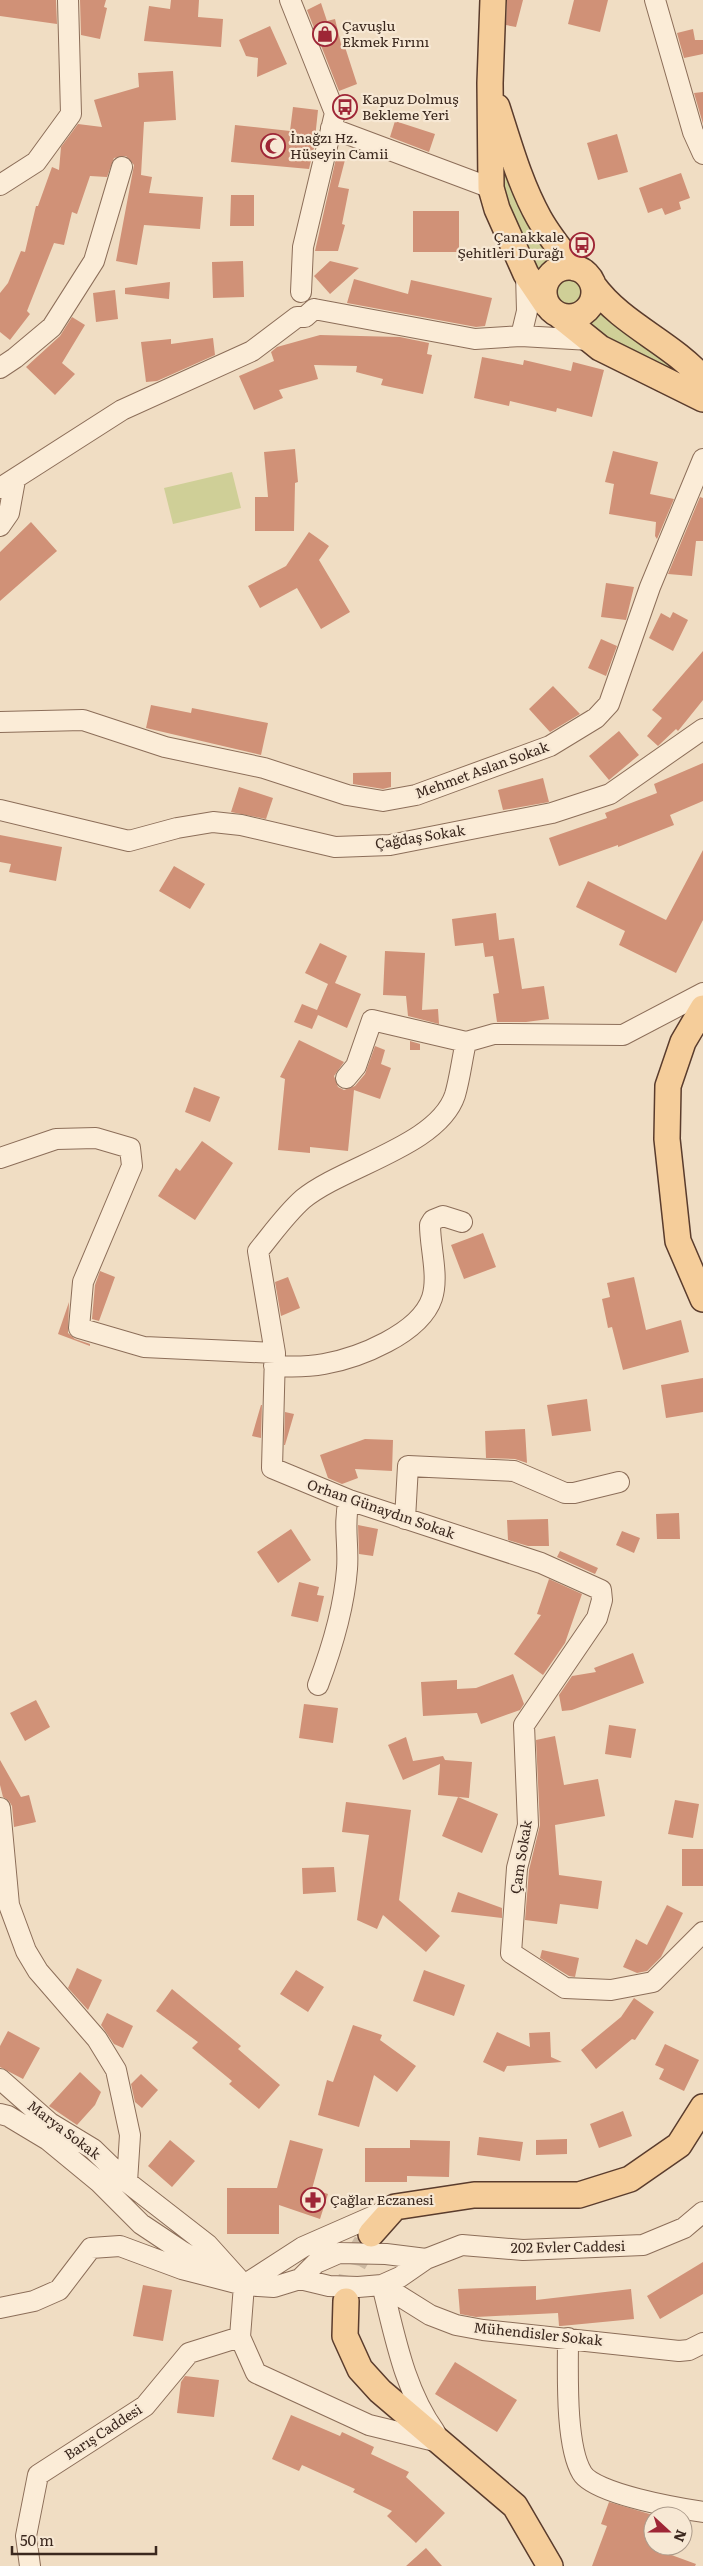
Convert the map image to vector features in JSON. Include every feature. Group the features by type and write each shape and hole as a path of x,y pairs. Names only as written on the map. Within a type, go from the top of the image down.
{"main road":[{"path":"493,0 490,83 491,188 497,209 526,274 553,310 600,348 703,400"},
{"path":"490,83 513,155 538,217 556,245 621,316 682,357 703,380"},
{"path":"564,268 584,276 593,300 582,313 575,317 553,310 544,289 551,275 564,268"},
{"path":"703,1008 683,1042 668,1086 667,1139 678,1241 703,1299"},
{"path":"371,2234 395,2207 474,2196 580,2195 630,2179 679,2145 703,2107"},
{"path":"346,2301 346,2336 360,2369 380,2391 515,2506 550,2566"}],"street":[{"path":"0,185 36,162 71,114 68,0"},
{"path":"290,0 335,113 303,247 301,292 293,295 289,303 290,311 476,339 520,336 590,340"},
{"path":"654,0 694,132 703,154"},
{"path":"331,128 491,188"},
{"path":"0,368 15,358 52,326 94,261 122,167"},
{"path":"520,336 527,312 526,274"},
{"path":"0,526 10,513 8,484 122,410 252,351 305,313"},
{"name":"Mehmet Aslan Sokak","path":"0,722 83,720 165,747 264,768 347,795 384,801 416,795 550,746 596,718 610,704 650,586 703,459"},
{"name":"Çağdaş Sokak","path":"0,810 129,841 176,828 213,822 241,825 336,847 390,845 552,813 610,794 703,729"},
{"path":"346,1078 356,1066 372,1020 466,1042 494,1034 623,1035 703,993"},
{"name":"Orhan Günaydın Sokak","path":"466,1042 455,1096 438,1121 395,1150 343,1175 303,1200 258,1251 275,1360 272,1468 349,1500 541,1563 601,1590"},
{"path":"0,1158 56,1139 96,1138 130,1148 132,1166 83,1282 79,1328 144,1347 275,1360 304,1367 326,1364 381,1345 406,1331 422,1314 432,1298 434,1283 430,1225 434,1220 443,1216 462,1222"},
{"path":"405,1518 408,1466 514,1471 565,1493 574,1493 619,1482"},
{"path":"318,1685 334,1644 348,1569 345,1518 349,1500"},
{"name":"Çam Sokak","path":"601,1590 602,1600 597,1618 524,1725 528,1825 517,1868 511,1953 565,1988 611,1990 653,1982 703,1932"},
{"path":"0,1808 9,1905 26,1951 38,1971 97,2039 116,2070 130,2135 127,2182"},
{"name":"Marya Sokak","path":"0,2080 50,2122 93,2149 127,2182 208,2245 244,2285"},
{"path":"0,2114 8,2116 48,2140 99,2182 141,2224 182,2252 244,2285"},
{"path":"0,2308 34,2301 59,2290 91,2248 120,2246 182,2269 244,2285 303,2247 395,2207"},
{"name":"202 Evler Caddesi","path":"300,2279 329,2286 358,2287 382,2284 400,2277 426,2259 462,2245 523,2250 643,2245 684,2228 703,2212"},
{"name":"202 Evler Caddesi","path":"244,2285 274,2287 300,2279 316,2263 339,2254 386,2254 426,2259"},
{"path":"382,2284 404,2371 424,2417 443,2444"},
{"name":"Mühendisler Sokak","path":"382,2284 430,2315 456,2324 483,2330 678,2351 689,2350 703,2344"},
{"path":"244,2285 240,2337 256,2373 369,2424 443,2444"},
{"name":"Barış Caddesi","path":"30,2566 26,2536 38,2475 145,2406 188,2353 240,2337"},
{"path":"568,2338 568,2388 572,2430 575,2454 582,2474 589,2481 609,2490 646,2501 703,2512"}],"green space":[{"path":"503,124 564,268 551,275 544,289 502,222"},
{"path":"570,276 576,277 581,281 585,286 585,298 581,303 576,307 570,308 564,307 559,303 555,298 554,292 555,286 559,281 564,277"},
{"path":"593,300 654,339 703,399 575,317 589,307"},
{"path":"232,472 241,508 173,524 164,488"}],"building":[{"path":"0,0 56,0 57,24 0,16"},
{"path":"80,0 106,0 104,7 107,8 100,39 81,35"},
{"path":"171,0 199,0 198,17 223,19 221,47 144,41 149,6 170,9"},
{"path":"507,0 523,0 516,27 506,25"},
{"path":"574,0 608,0 600,32 568,24"},
{"path":"321,3 327,21 335,19 342,48 345,47 357,84 339,91 307,10"},
{"path":"270,26 287,64 257,77 258,58 246,56 239,40"},
{"path":"693,29 695,40 703,40 703,54 684,58 677,33"},
{"path":"173,71 176,120 144,122 141,175 152,177 149,193 203,197 200,229 144,225 137,265 116,261 134,165 126,156 114,158 107,177 90,176 77,214 72,212 64,245 54,243 27,311 30,314 10,340 0,332 0,293 8,283 21,251 25,252 36,206 38,206 52,167 59,170 61,147 78,124 102,127 94,100 139,87 138,73"},
{"path":"703,92 703,124 694,93"},
{"name":"İnağzı Hz. Hüseyin Camii","path":"293,107 318,110 314,148 309,169 231,162 235,125 290,131"},
{"path":"395,121 435,134 429,152 390,137"},
{"path":"617,134 628,172 598,180 587,143"},
{"path":"337,154 346,156 338,187 349,189 342,224 345,225 338,251 315,251"},
{"path":"681,173 690,198 679,202 681,209 665,215 662,208 648,213 639,188"},
{"path":"231,195 254,195 254,226 230,226"},
{"path":"413,211 459,211 459,252 413,252"},
{"path":"243,261 244,297 213,298 212,262"},
{"path":"330,261 359,268 330,294 314,276"},
{"path":"354,279 408,294 411,280 492,298 485,326 476,327 347,303"},
{"path":"170,282 169,299 125,294 125,288"},
{"path":"115,290 118,319 96,322 93,293"},
{"path":"72,317 85,325 62,363 75,374 55,395 26,367 60,336"},
{"path":"320,335 400,337 429,343 427,354 432,355 423,394 381,385 383,379 356,372 357,366 314,365 318,379 279,390 283,398 254,410 239,376 274,361 271,352 277,347"},
{"path":"213,338 215,355 157,381 146,382 141,342 171,339 171,344"},
{"path":"482,357 523,365 524,360 571,371 573,362 604,370 592,417 557,408 556,412 510,401 509,406 474,398"},
{"path":"295,449 298,482 295,483 294,531 255,531 255,497 268,497 264,452"},
{"path":"613,451 658,462 650,494 674,499 657,539 655,536 656,522 609,514 614,484 605,482"},
{"path":"700,497 703,498 703,541 696,541 692,576 668,574"},
{"path":"31,522 57,551 0,601 0,552"},
{"path":"309,532 329,546 319,560 350,612 321,629 297,588 260,608 248,586 286,566"},
{"path":"606,583 634,587 626,620 601,617"},
{"path":"673,612 688,620 673,651 649,638 661,613 670,618"},
{"path":"601,639 617,646 606,676 588,668"},
{"path":"703,651 703,700 678,731 676,729 658,746 647,736 662,718 652,710"},
{"path":"553,686 580,714 550,732 529,709"},
{"path":"151,705 191,713 192,708 268,723 261,755 146,728"},
{"path":"619,731 639,755 609,780 589,756"},
{"path":"703,763 703,801 670,815 674,825 618,847 618,845 559,866 549,838 607,818 605,813 657,793 654,784"},
{"path":"391,772 391,787 383,789 353,784 353,773"},
{"path":"543,778 549,802 503,810 498,790"},
{"path":"239,787 273,798 266,819 231,812"},
{"path":"0,835 62,847 56,881 9,872 11,864 0,862"},
{"path":"703,850 703,920 676,973 619,945 625,931 576,907 588,881 666,920"},
{"path":"174,866 205,884 190,909 159,891"},
{"path":"496,913 499,940 514,938 522,989 544,986 549,1019 526,1022 497,1022 493,994 499,993 493,956 485,957 483,943 455,946 452,919"},
{"path":"320,943 347,956 335,983 361,994 347,1028 318,1015 312,1029 294,1022 302,1004 317,1010 328,984 305,973"},
{"path":"385,951 425,953 422,1010 438,1009 439,1024 408,1016 406,996 383,995"},
{"path":"299,1040 344,1062 334,1076 338,1087 344,1090 355,1086 365,1074 375,1046 385,1050 381,1064 391,1068 380,1099 354,1090 348,1151 310,1147 310,1153 278,1150 285,1079 280,1077"},
{"path":"410,1041 420,1044 420,1050 410,1050"},
{"path":"194,1087 220,1097 210,1122 185,1112"},
{"path":"202,1141 233,1163 195,1220 158,1196 176,1168 180,1171"},
{"path":"483,1233 496,1267 464,1279 451,1245"},
{"path":"100,1271 115,1277 99,1321 92,1319 95,1285"},
{"path":"288,1277 300,1308 281,1316 275,1282"},
{"path":"634,1277 646,1330 681,1320 689,1352 623,1370 612,1327 608,1328 602,1299 610,1297 607,1283"},
{"path":"69,1302 68,1333 75,1339 90,1344 90,1346 58,1334"},
{"path":"703,1378 703,1412 666,1418 661,1385"},
{"path":"587,1399 591,1431 552,1436 547,1405"},
{"path":"262,1405 261,1438 252,1436"},
{"path":"285,1412 294,1414 284,1445"},
{"path":"525,1429 527,1463 515,1459 486,1458 485,1431"},
{"path":"365,1439 393,1440 392,1471 355,1469 358,1478 342,1484 328,1478 320,1455"},
{"path":"679,1513 680,1539 657,1539 656,1514"},
{"path":"548,1519 549,1546 528,1546 508,1540 507,1520"},
{"path":"358,1525 378,1529 373,1556 359,1554"},
{"path":"291,1529 311,1560 278,1583 257,1552"},
{"path":"622,1531 640,1538 634,1553 616,1545"},
{"path":"560,1551 598,1568 595,1574 557,1557"},
{"path":"549,1579 582,1594 565,1643 543,1675 514,1654 541,1615 537,1614"},
{"path":"299,1582 319,1587 317,1595 324,1596 318,1622 291,1616"},
{"path":"633,1653 644,1683 572,1710 562,1711 559,1695 572,1676 596,1672 594,1668"},
{"path":"513,1674 524,1704 520,1710 481,1724 477,1713 423,1716 421,1682 457,1680 457,1689 476,1688"},
{"path":"36,1700 50,1727 25,1741 10,1713"},
{"path":"304,1704 338,1708 333,1743 299,1738"},
{"path":"609,1725 636,1729 631,1758 605,1754"},
{"path":"555,1736 564,1785 598,1779 605,1816 555,1825 559,1875 602,1881 598,1909 560,1904 557,1924 525,1920 529,1870 540,1825 536,1740"},
{"path":"406,1737 413,1761 443,1756 445,1760 472,1762 469,1798 438,1795 440,1764 403,1780 388,1745"},
{"path":"0,1760 21,1797 29,1795 36,1822 14,1827 12,1806 3,1797 0,1785"},
{"path":"458,1797 498,1814 482,1853 442,1836"},
{"path":"675,1800 699,1804 693,1838 668,1834"},
{"path":"346,1802 411,1810 399,1900 440,1936 426,1952 383,1915 377,1929 357,1920 369,1835 342,1832"},
{"path":"682,1849 703,1849 703,1886 682,1886"},
{"path":"334,1867 336,1892 303,1894 302,1868"},
{"path":"458,1892 502,1908 502,1918 451,1912"},
{"path":"667,1905 683,1913 661,1957 647,1971 637,1973 623,1967 636,1939 647,1945"},
{"path":"542,1950 579,1958 575,1977 569,1976 540,1958"},
{"path":"77,1968 102,1980 88,2010 68,1988"},
{"path":"296,1970 324,1987 308,2012 280,1994"},
{"path":"424,1970 465,1985 454,2016 413,2001"},
{"path":"172,1989 241,2046 238,2049 280,2085 259,2109 229,2084 232,2081 192,2048 198,2042 156,2011"},
{"path":"634,1998 654,2012 635,2040 632,2039 596,2069 581,2050 621,2017"},
{"path":"107,2013 133,2026 123,2048 114,2044 101,2025"},
{"path":"353,2025 382,2035 380,2040 416,2066 397,2092 374,2075 359,2127 318,2115 327,2080 333,2082"},
{"path":"8,2031 40,2048 23,2079 0,2067 0,2046"},
{"path":"497,2032 530,2047 529,2033 550,2032 551,2057 562,2062 507,2066 504,2072 483,2062"},
{"path":"665,2044 699,2060 684,2091 659,2079 664,2069 655,2065"},
{"path":"80,2072 101,2092 95,2105 77,2125 49,2106"},
{"path":"141,2074 158,2090 142,2108 135,2102 131,2084"},
{"path":"623,2111 632,2136 599,2148 590,2124"},
{"path":"479,2137 523,2142 520,2161 477,2155"},
{"path":"567,2139 567,2154 536,2155 536,2140"},
{"path":"170,2140 195,2161 172,2187 148,2166"},
{"path":"290,2140 323,2149 312,2189 328,2194 320,2219 279,2205 279,2234 227,2234 227,2188 277,2188"},
{"path":"410,2140 450,2141 449,2177 407,2176 407,2182 365,2182 365,2148 410,2148"},
{"path":"703,2262 703,2294 660,2319 647,2296"},
{"path":"143,2285 172,2290 163,2341 133,2336"},
{"path":"536,2286 536,2300 631,2289 634,2319 559,2326 558,2313 476,2317 460,2314 458,2289"},
{"path":"455,2362 517,2400 497,2432 435,2394"},
{"path":"185,2376 219,2380 214,2417 177,2413 181,2382"},
{"path":"291,2415 340,2436 342,2432 374,2447 371,2454 409,2472 406,2477 445,2513 416,2543 387,2516 392,2511 353,2492 355,2489 302,2465 299,2471 272,2459"},
{"path":"609,2502 643,2512 643,2556 674,2556 696,2564 695,2566 592,2566 607,2526 601,2524"},
{"path":"426,2548 442,2566 406,2566"}],"tunnel":[{"path":"346,2301 354,2263 371,2234"}],"place":[{"name":"Çavuşlu Ekmek Fırını","path":"325,34"},
{"name":"Kapuz Dolmuş Bekleme Yeri","path":"345,107"},
{"name":"İnağzı Hz. Hüseyin Camii","path":"273,146"},
{"name":"Çanakkale Şehitleri Durağı","path":"582,245"},
{"name":"Çağlar Eczanesi","path":"313,2200"}]}
